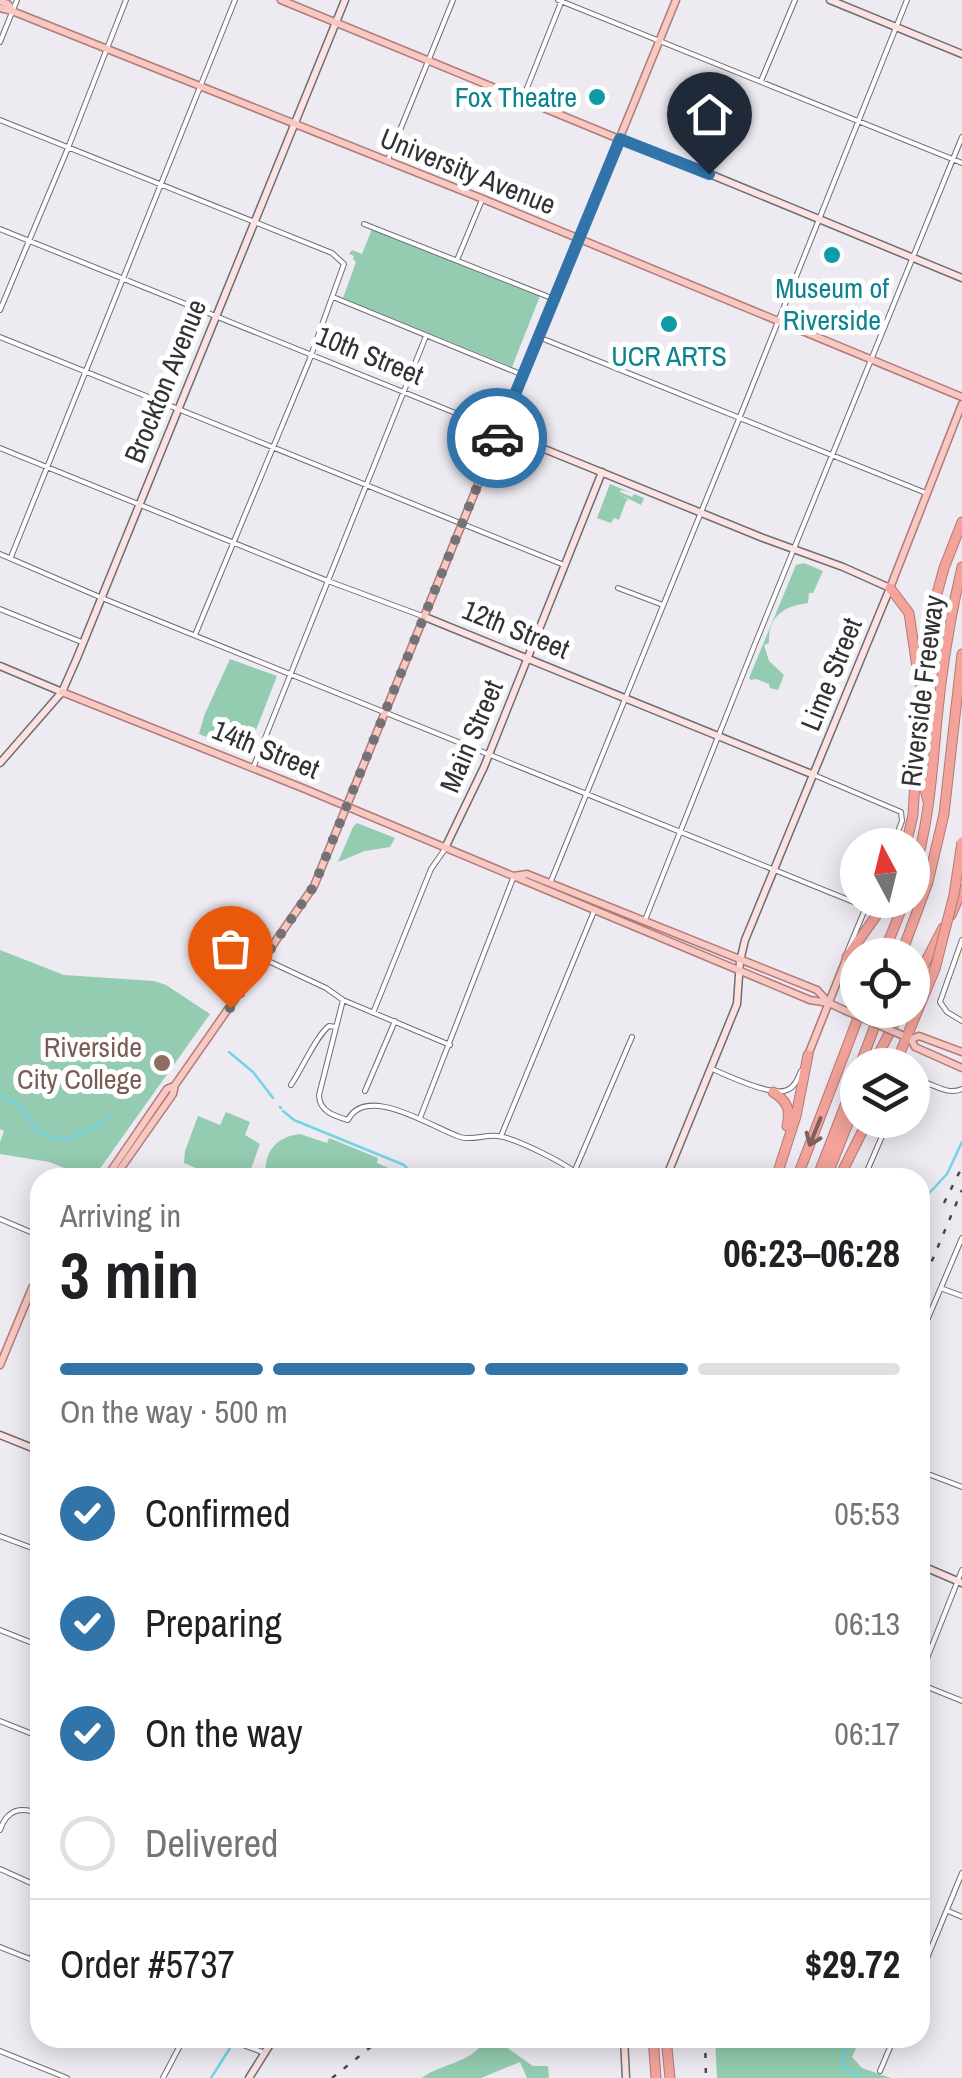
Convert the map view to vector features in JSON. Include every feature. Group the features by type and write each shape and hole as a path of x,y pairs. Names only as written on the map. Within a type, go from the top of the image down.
{"highway":[{"path":"910,828 921,676 930,619 962,522"},
{"name":"Riverside Freeway","path":"926,828 944,657 962,567"},
{"path":"890,588 909,613 922,708 922,778 930,808"},
{"name":"Riverside Freeway","path":"907,938 928,882 944,814 962,654"},
{"path":"904,1048 935,970 954,895 962,842"},
{"path":"930,955 962,890"},
{"path":"800,1168 854,1028"},
{"path":"779,1168 808,1056"},
{"path":"773,1092 786,1102 790,1111 785,1151"},
{"path":"822,1168 840,1120"},
{"path":"829,1168 842,1138"},
{"path":"845,1168 859,1138"},
{"path":"654,2048 656,2078"},
{"path":"667,2048 670,2078"}],"main road":[{"path":"281,0 962,278"},
{"name":"Brockton Avenue","path":"0,763 62,692 345,0"},
{"path":"121,1168 314,886 676,0"},
{"path":"830,0 962,54"},
{"name":"University Avenue","path":"0,5 871,358 962,400"},
{"name":"Lime Street","path":"670,1168 738,1004 745,940 890,588 962,400"},
{"name":"10th Street","path":"500,431 890,588"},
{"name":"Main Street","path":"445,848 489,754 602,472"},
{"name":"12th Street","path":"425,617 814,775"},
{"name":"14th Street","path":"0,666 514,876 528,874 548,887 645,920 817,990 829,1002 897,1032 909,1038 915,1047 962,1068"},
{"name":"14th Street","path":"596,906 610,917 810,1000 829,1002"},
{"path":"610,917 642,924 645,920"},
{"path":"808,1056 840,974"},
{"name":"14th Street","path":"909,1038 919,1036 962,1052"},
{"path":"113,1168 167,1090 175,1085"},
{"path":"0,1364 30,1293"},
{"path":"0,1435 30,1447"},
{"path":"930,1569 960,1582"},
{"path":"249,2078 268,2048"},
{"path":"624,2048 626,2078"}],"street":[{"path":"0,42 17,0"},
{"path":"0,310 126,0"},
{"path":"11,558 235,0"},
{"path":"387,162 453,0"},
{"path":"522,99 561,0 962,163"},
{"path":"761,81 795,0"},
{"path":"548,887 907,0"},
{"path":"0,120 254,220 332,253 344,264 311,356 195,635"},
{"path":"645,920 962,136"},
{"path":"457,260 482,199"},
{"path":"364,224 554,299"},
{"name":"10th Street","path":"0,229 500,431"},
{"path":"333,297 523,375"},
{"path":"252,768 426,336"},
{"path":"0,337 564,566"},
{"path":"539,337 926,494"},
{"name":"12th Street","path":"0,448 425,617"},
{"path":"0,554 840,896"},
{"path":"618,588 663,605"},
{"path":"0,609 84,643"},
{"name":"12th Street","path":"814,775 901,812 899,828"},
{"name":"Main Street","path":"373,1013 431,868 445,848"},
{"path":"419,1120 514,876"},
{"path":"502,1136 596,906"},
{"path":"962,940 940,1002 962,1021"},
{"path":"264,959 343,1000 450,1045"},
{"path":"343,1000 319,1101 327,1112 348,1120 358,1109 382,1105 466,1139 502,1136 571,1168"},
{"path":"365,1091 395,1022"},
{"path":"291,1086 322,1031 336,1026"},
{"path":"576,1168 632,1037"},
{"path":"710,1068 773,1092 791,1088 808,1056"},
{"path":"930,1084 949,1092 962,1089"},
{"path":"868,1168 882,1138"},
{"path":"0,1220 30,1232"},
{"path":"930,1314 962,1238"},
{"path":"941,1288 962,1296"},
{"path":"930,1475 962,1487"},
{"path":"0,1536 30,1548"},
{"path":"930,1652 962,1570"},
{"path":"0,1630 30,1642"},
{"path":"930,1688 962,1702"},
{"path":"0,1720 30,1733"},
{"path":"0,1830 3,1819 19,1809 30,1812"},
{"path":"0,1870 30,1884"},
{"path":"930,1951 962,1873"},
{"path":"946,1911 962,1917"},
{"path":"0,1947 30,1959"},
{"path":"163,2078 179,2048"},
{"path":"251,2048 265,2053"},
{"path":"880,2071 890,2048"},
{"path":"0,2051 67,2078"}],"green space":[{"path":"372,229 540,296 512,367 343,298 356,262 349,254 352,250 362,254"},
{"path":"610,484 632,493 620,492 632,497 634,494 644,498 641,505 619,494 629,500 619,520 614,518 611,523 597,518"},
{"path":"804,563 823,571 813,593 809,593 808,603 779,614 771,626 769,643 764,645 769,661 784,675 778,690 749,678 796,565"},
{"path":"230,659 277,676 247,753 199,734"},
{"path":"357,823 395,838 390,847 365,851 338,862 353,827"},
{"path":"0,950 64,975 154,981 210,1014 100,1168 65,1168 0,1154 4,1131 0,1129"},
{"path":"226,1112 250,1122 245,1135 260,1144 251,1168 196,1168 184,1163 198,1116 220,1125"},
{"path":"300,1134 327,1143 329,1138 378,1158 377,1163 389,1168 267,1168 272,1148"},
{"path":"507,2048 533,2066 548,2066 549,2078 527,2078 520,2062 481,2078 422,2078 478,2049"},
{"path":"716,2048 856,2048 852,2057 862,2068 891,2078 717,2078"}],"waterway":[{"path":"229,1052 253,1072 273,1098"},
{"path":"0,1096 22,1107 36,1129 56,1139 70,1139 110,1118"},
{"path":"283,1111 294,1120 407,1168"},
{"path":"930,1192 947,1174 962,1142"},
{"path":"211,2078 230,2048"},
{"path":"846,2048 844,2067 860,2078"}],"railway":[{"path":"944,1203 962,1167"},
{"path":"930,1265 962,1190"},
{"path":"332,2078 370,2048"},
{"path":"705,2048 706,2078"}],"way so far":[{"path":"230,1008 314,886 497,438"}],"place":[{"name":"Fox Theatre","path":"597,97"},
{"name":"Museum of Riverside","path":"832,255"},
{"name":"UCR ARTS","path":"669,324"},
{"name":"Riverside City College","path":"162,1063"}],"route":[{"path":"497,438 620,139 709,174"}]}
